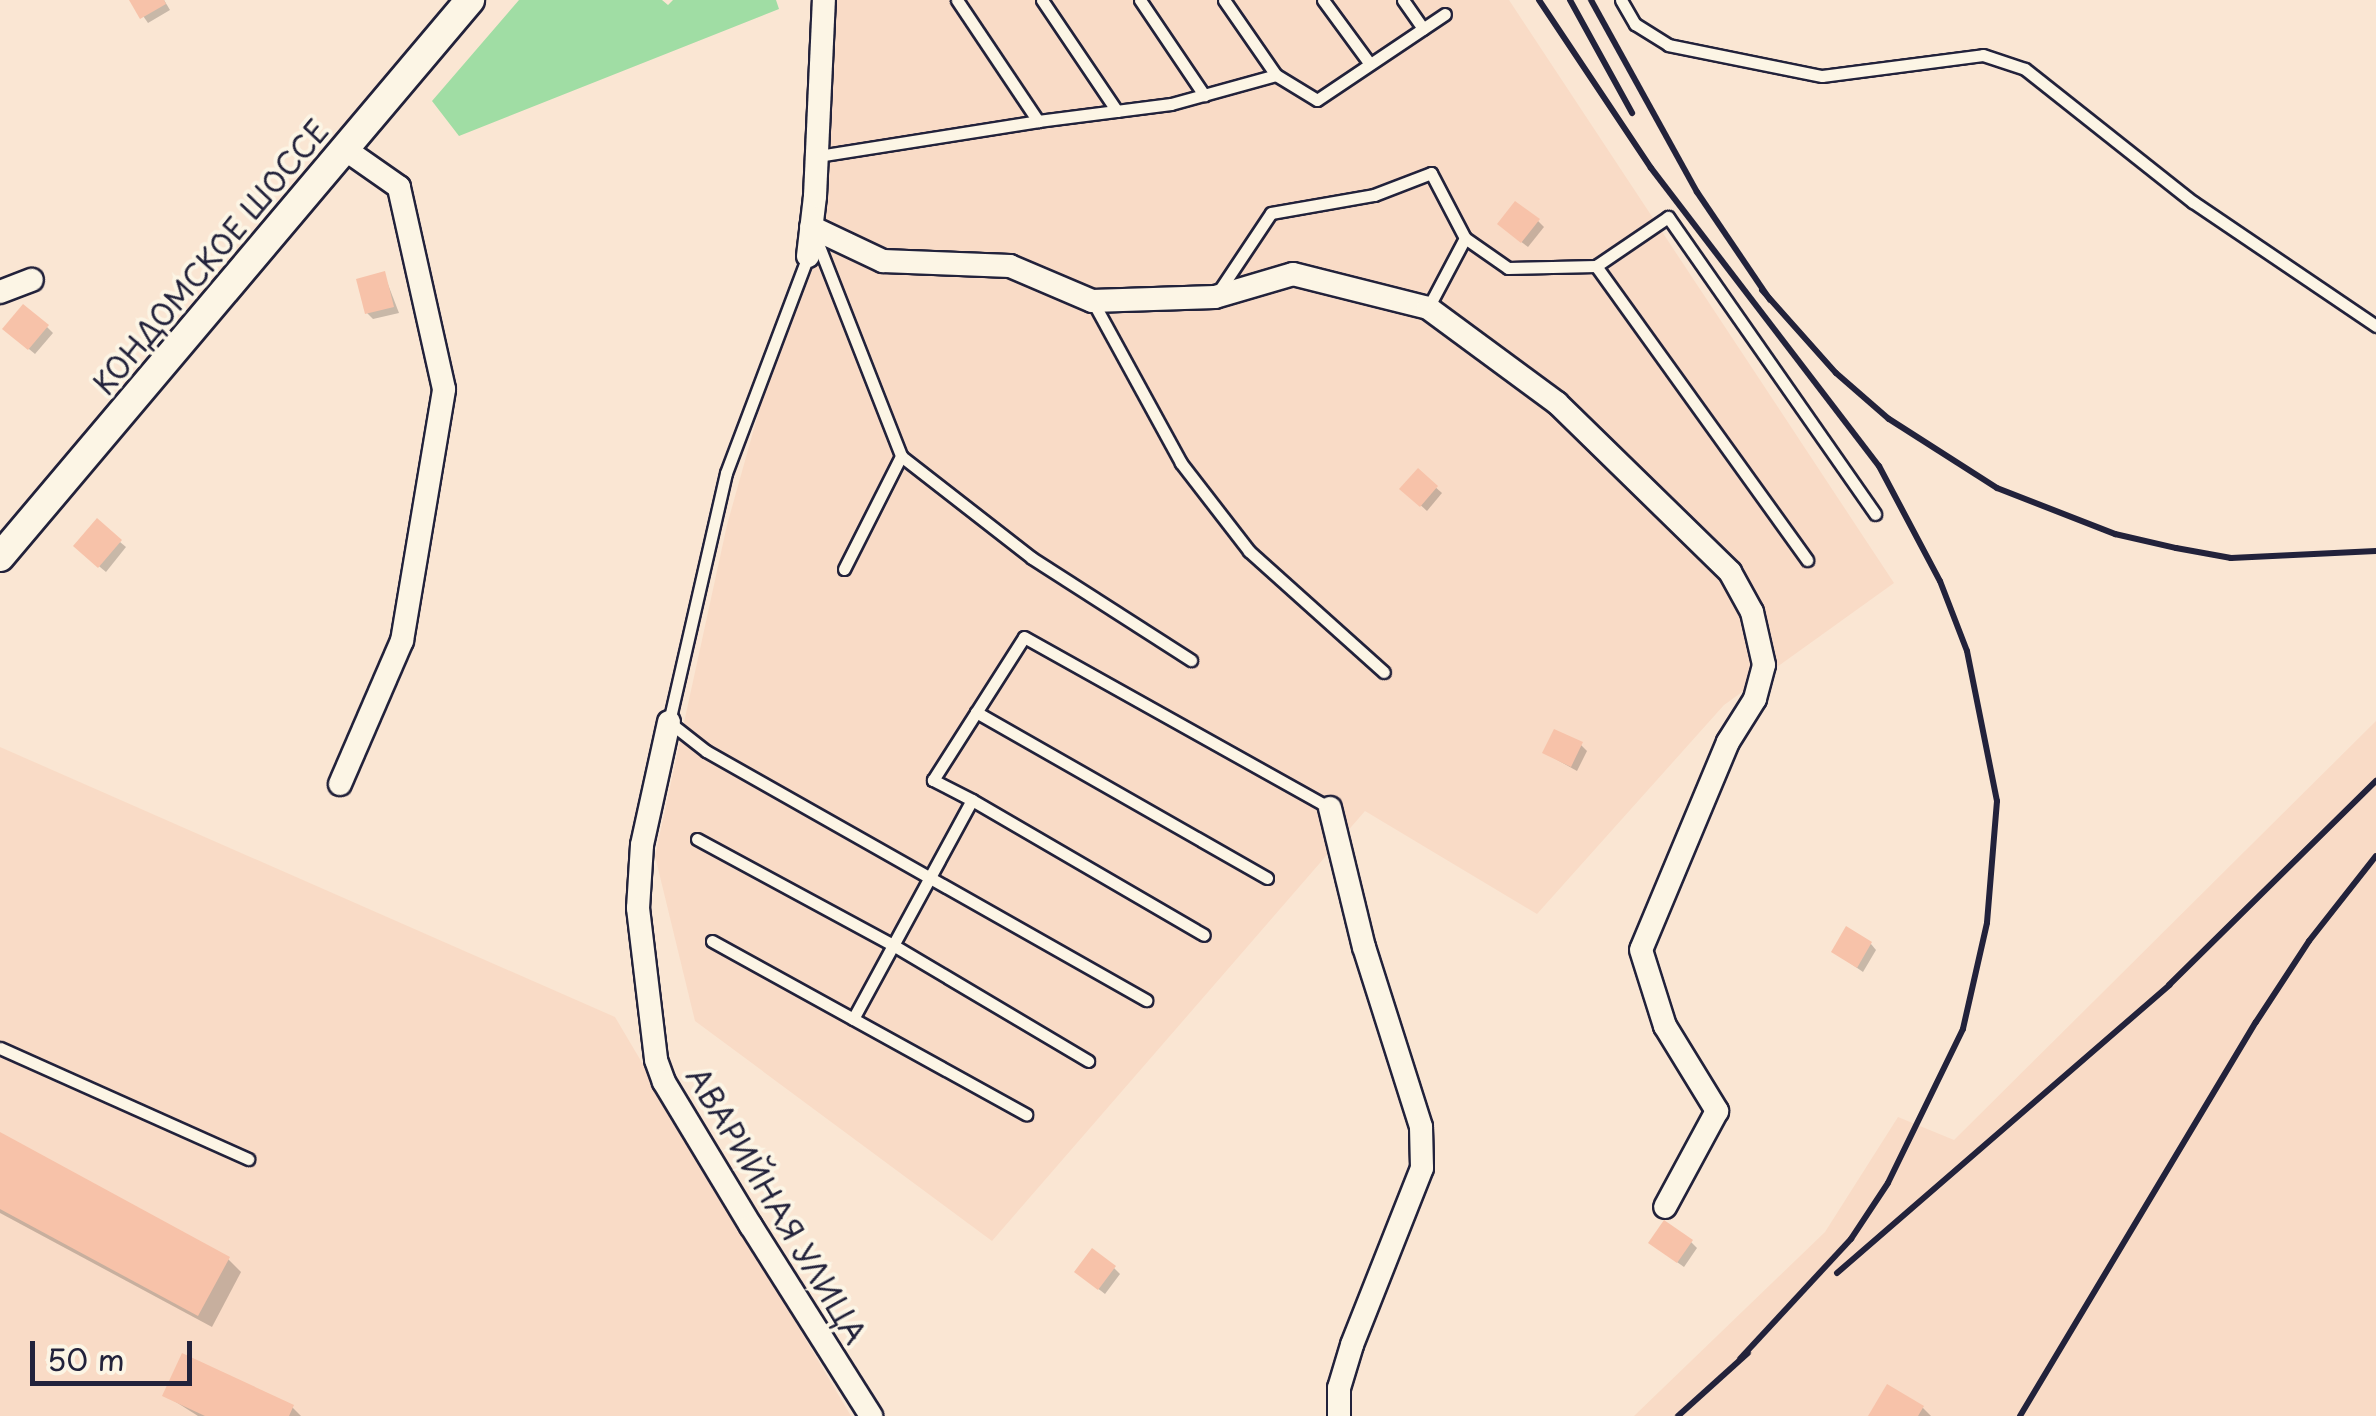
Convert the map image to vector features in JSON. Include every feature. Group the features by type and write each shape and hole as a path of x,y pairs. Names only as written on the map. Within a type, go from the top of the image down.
{"street":[{"name":"КОНДОМСКОЕ ШОССЕ","path":"0,557 470,0"},
{"path":"808,256 818,156 824,0"},
{"path":"340,784 402,640 444,389 400,187 343,148"},
{"path":"811,227 883,261 1010,266 1092,302 1215,297 1293,274 1428,308 1557,403 1730,572 1752,612 1764,665 1755,699 1728,742 1642,950 1665,1026 1717,1111 1665,1207"},
{"path":"0,292 32,280"},
{"name":"АВАРИЙНАЯ УЛИЦА","path":"669,722 642,845 638,908 656,1060 742,1210 872,1416"},
{"path":"1330,808 1364,947 1420,1127 1422,1168 1352,1345 1339,1388 1339,1416"}],"lane":[{"path":"957,0 1038,121"},
{"path":"1042,0 1117,111"},
{"path":"1140,0 1204,95"},
{"path":"1224,0 1276,75 1317,100 1445,14"},
{"path":"1323,0 1370,64"},
{"path":"1403,0 1423,29"},
{"path":"1622,0 1636,24 1668,45 1822,76 1983,55 2025,69 2193,202 2376,326"},
{"path":"818,156 1117,111 1204,95 1276,75"},
{"path":"1215,297 1272,213 1374,195 1431,173 1465,238 1508,268 1596,266 1668,217 1876,514"},
{"path":"811,227 901,456 1032,558 1192,660"},
{"path":"1428,308 1465,238"},
{"path":"808,256 726,473 669,722 706,751 1146,1000"},
{"path":"1596,266 1807,560"},
{"path":"1092,302 1181,463 1249,551 1384,672"},
{"path":"844,568 901,456"},
{"path":"1204,936 932,780 1024,638 1330,808"},
{"path":"976,712 1266,878"},
{"path":"853,1019 972,800"},
{"path":"697,839 893,945 1088,1061"},
{"path":"712,941 1026,1114"},
{"path":"0,1048 248,1159"}],"shaded area":[{"path":"836,0 1509,0 1894,583 1724,705 1537,914 1365,811 992,1241 695,1021 655,856 727,525 826,171"},
{"path":"2376,721 2376,1416 1634,1416 1825,1232 1898,1117 1954,1140"},
{"path":"0,747 615,1017 851,1416 0,1416"}],"green space":[{"path":"519,0 662,0 668,5 673,0 776,0 779,9 459,136 432,101"}],"building":[{"path":"129,0 164,0 166,4 140,19"},
{"path":"1515,201 1540,219 1521,243 1497,224"},
{"path":"385,271 394,307 365,314 356,279"},
{"path":"23,304 49,325 28,350 2,329"},
{"path":"1418,468 1438,486 1420,507 1399,489"},
{"path":"97,518 122,540 98,568 73,546"},
{"path":"1554,729 1583,742 1571,767 1542,753"},
{"path":"1846,926 1872,942 1857,968 1831,952"},
{"path":"0,1132 230,1257 198,1316 0,1209"},
{"path":"1664,1220 1693,1240 1677,1263 1648,1243"},
{"path":"1092,1248 1116,1266 1098,1290 1074,1272"},
{"path":"182,1353 294,1405 289,1416 205,1416 162,1396"},
{"path":"1887,1384 1924,1406 1918,1416 1868,1416"}],"railway":[{"path":"1539,0 1651,168 1879,466 1940,581 1967,651 1997,801 1987,923 1963,1029 1888,1183 1851,1239 1740,1359"},
{"path":"1570,0 1632,113"},
{"path":"1591,0 1697,192 1770,300"},
{"path":"1762,290 1836,373 1889,419 1997,488 2115,534 2231,558 2376,551"},
{"path":"1837,1273 2169,985 2376,781"},
{"path":"2020,1416 2256,1022 2309,941 2376,856"},
{"path":"1678,1416 1748,1353"}]}
